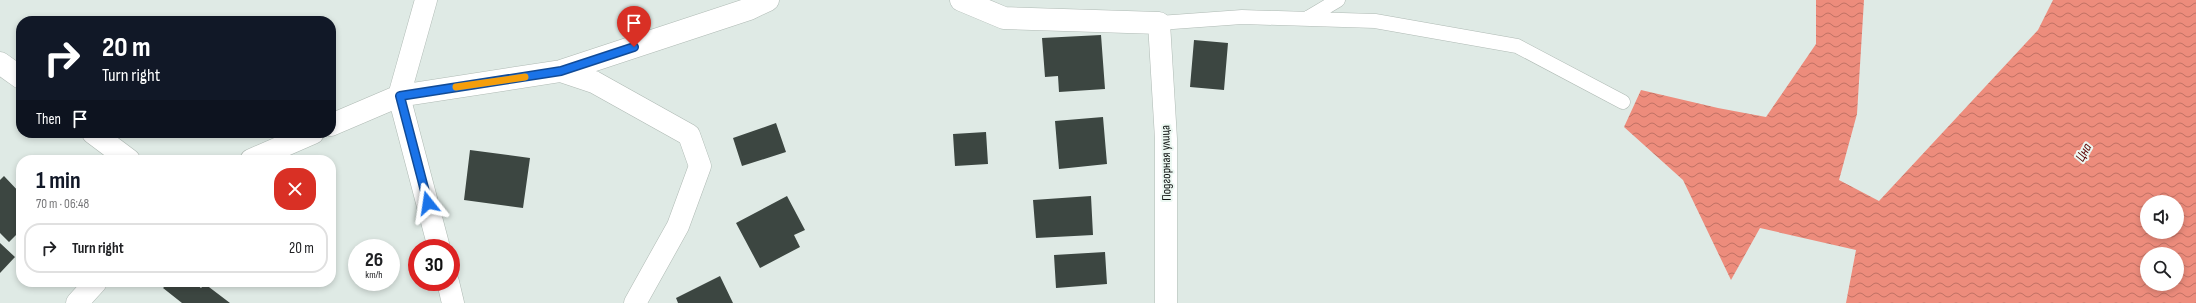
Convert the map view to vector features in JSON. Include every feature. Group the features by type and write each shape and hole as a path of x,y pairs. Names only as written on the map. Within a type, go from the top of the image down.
{"street":[{"path":"426,0 400,96 437,239"},
{"path":"336,123 400,96 561,71 749,9 768,0"},
{"path":"961,0 1004,18 1159,23"},
{"name":"Подгорная улица","path":"1159,23 1166,139 1166,303"},
{"path":"0,63 16,74"},
{"path":"561,71 594,82 689,135 700,166 678,226 634,303"},
{"path":"100,138 122,155"},
{"path":"262,155 302,138"},
{"path":"77,303 91,287"},
{"path":"450,291 453,303"}],"lane":[{"path":"1306,19 1338,0"},
{"path":"1159,23 1242,17 1375,21 1517,46 1623,102"}],"water":[{"name":"Цна","path":"1816,0 1864,0 1857,114 1839,180 1879,201 2038,30 2053,0 2196,0 2196,303 1846,303 1856,250 1760,228 1731,280 1683,180 1624,127 1641,90 1718,108 1766,117 1816,44"}],"building":[{"path":"1101,35 1105,89 1059,92 1058,76 1045,77 1042,38"},
{"path":"1194,40 1228,43 1224,90 1190,87"},
{"path":"1103,117 1107,164 1059,169 1055,121"},
{"path":"776,123 786,152 742,166 733,138"},
{"path":"986,132 988,164 955,166 953,134"},
{"path":"470,150 530,158 523,208 464,200"},
{"path":"4,176 16,189 16,235 9,242 0,233 0,180"},
{"path":"787,196 805,230 794,235 800,247 760,268 736,223"},
{"path":"1091,196 1093,235 1036,238 1033,200"},
{"path":"0,243 15,257 0,273"},
{"path":"1105,252 1107,284 1056,288 1054,255"},
{"path":"720,276 733,303 678,303 676,298"},
{"path":"209,287 230,303 182,303 163,288"}],"slow traffic":[{"path":"456,87 525,77"}],"route":[{"path":"428,203 400,96 561,71 634,47"}]}
